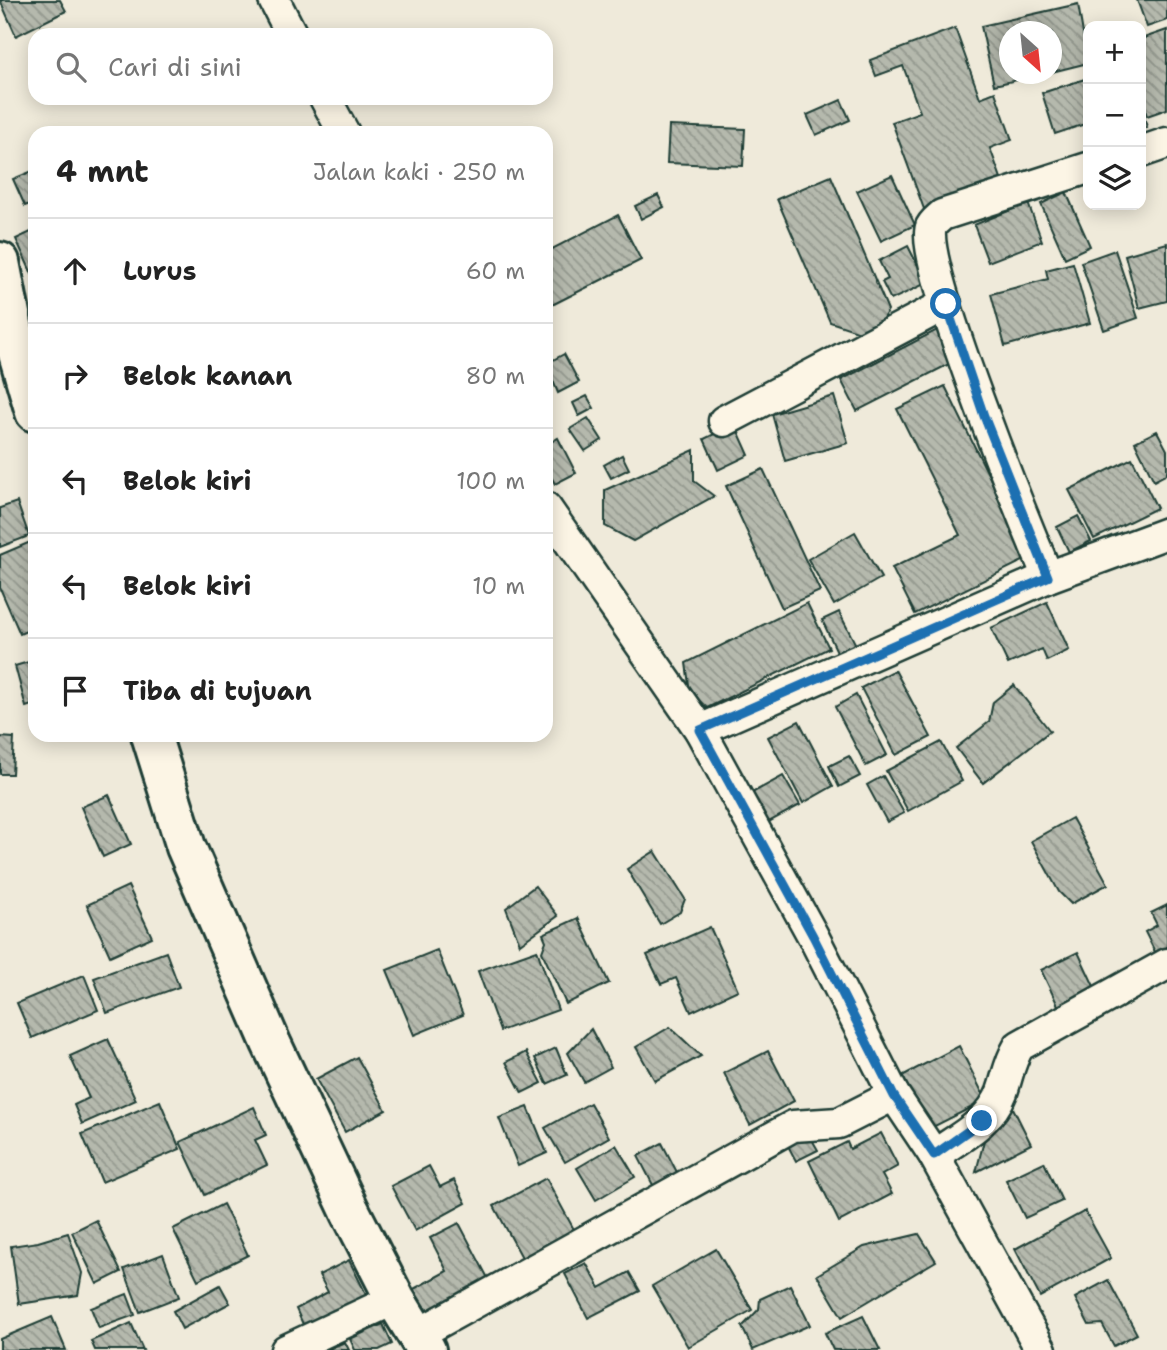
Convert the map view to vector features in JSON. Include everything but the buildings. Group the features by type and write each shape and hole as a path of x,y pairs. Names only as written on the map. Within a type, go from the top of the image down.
{"street":[{"path":"274,0 288,28"},
{"path":"329,105 340,126"},
{"path":"1146,150 1167,143"},
{"path":"1048,577 984,416 946,304 930,244 931,226 942,215 1083,170"},
{"path":"0,262 9,353 28,396"},
{"path":"724,421 946,304"},
{"path":"553,519 700,730 813,936 894,1096 934,1155 1039,1349"},
{"path":"700,730 1048,577 1167,533"},
{"path":"153,742 186,847 271,1043 395,1299 422,1342 781,1132 793,1126 839,1123 894,1096"},
{"path":"934,1155 982,1121 1002,1093 1007,1067 1019,1046 1167,964"},
{"path":"286,1350 395,1299"}],"route":[{"path":"946,304 984,416 1023,520 1048,577 700,730 813,936 894,1096 934,1155 982,1121"}]}
